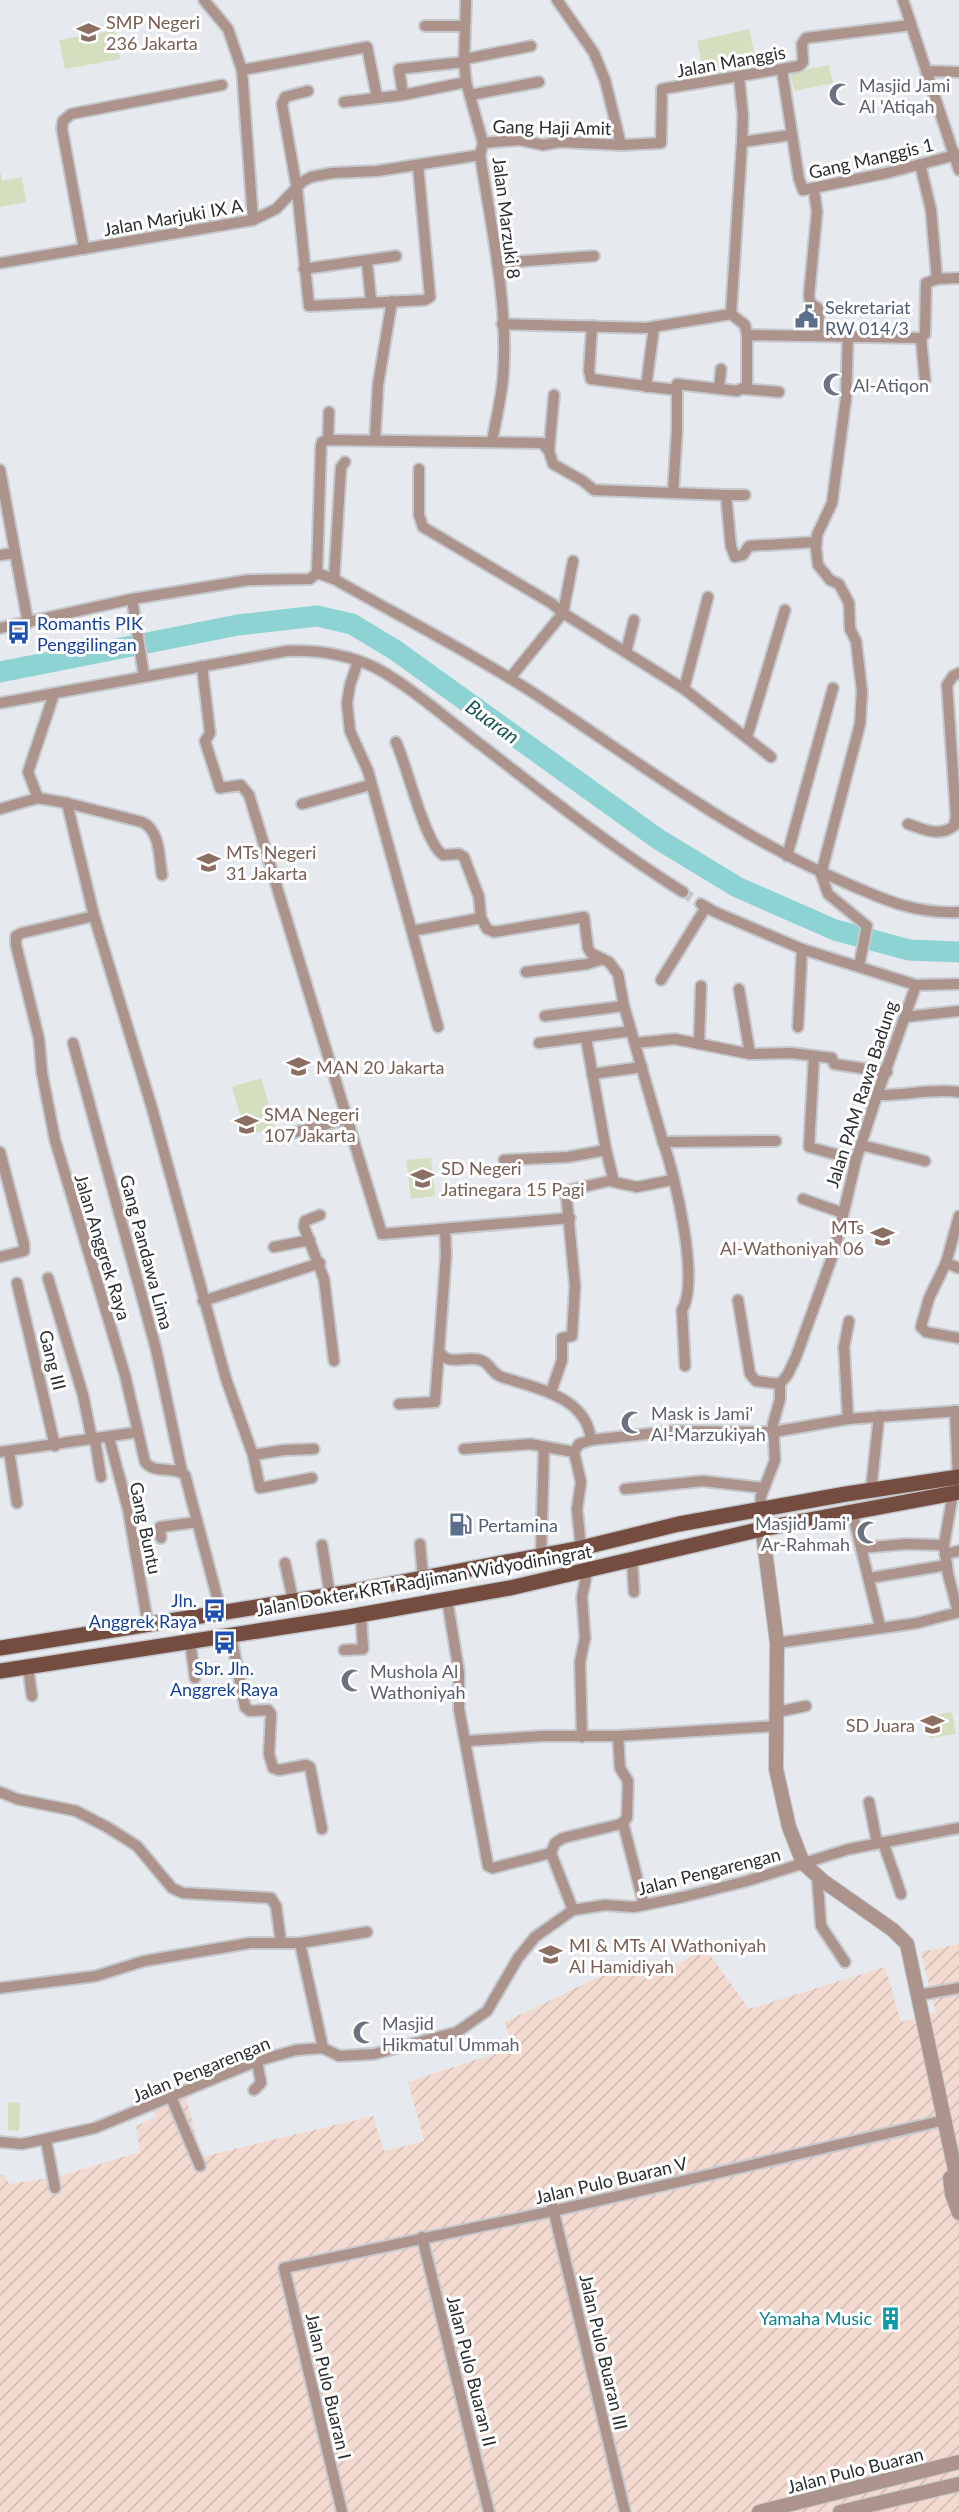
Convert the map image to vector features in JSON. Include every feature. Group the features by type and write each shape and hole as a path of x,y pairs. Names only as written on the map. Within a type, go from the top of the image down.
{"main road":[{"name":"Jalan Dokter KRT Radjiman Widyodiningrat","path":"0,1648 330,1595 581,1548 679,1524 871,1490 957,1485"},
{"name":"Jalan Dokter KRT Radjiman Widyodiningrat","path":"0,1671 361,1615 587,1572 762,1529 852,1511 957,1485"}],"street":[{"path":"204,0 228,29 242,70 253,219"},
{"name":"Jalan Marzuki 8","path":"466,0 466,82 483,143 480,155 497,263 502,324 503,378 492,441"},
{"path":"557,0 594,53 605,80 621,145"},
{"path":"903,0 956,154 959,170"},
{"name":"Jalan Manggis","path":"621,145 662,142 662,89 782,70 801,64 802,44 806,38 910,25"},
{"path":"425,26 465,26"},
{"path":"403,95 400,69 465,61 531,46"},
{"path":"242,70 367,47 377,98"},
{"path":"742,142 791,135 782,70"},
{"path":"926,71 959,72"},
{"path":"731,314 743,116 738,76"},
{"path":"344,102 403,95 466,82"},
{"path":"470,95 539,82"},
{"path":"84,249 62,129 63,121 71,114 222,85"},
{"path":"308,91 285,97 282,104 297,189 309,306 370,301 425,300 432,294 423,241 418,165"},
{"name":"Gang Manggis 1","path":"791,135 799,183 803,190 814,190 956,154"},
{"name":"Gang Haji Amit","path":"483,143 520,140 543,145 560,142 621,145"},
{"name":"Jalan Marjuki IX A","path":"0,263 253,219 276,209 311,177 418,165 480,155"},
{"path":"920,164 931,210 937,279"},
{"path":"814,190 817,212 809,295 810,303 817,306 819,311 820,336"},
{"path":"304,269 367,262 396,256"},
{"path":"497,263 594,256"},
{"path":"367,262 370,301"},
{"path":"925,380 921,338 925,334 926,285 937,279 959,278"},
{"path":"375,439 378,385 392,301"},
{"path":"502,324 654,327 731,314 740,319 747,335 747,386 744,390"},
{"path":"592,326 589,371 591,379 676,390"},
{"path":"646,387 654,327"},
{"path":"747,335 921,338"},
{"path":"848,336 846,398 832,503 826,512 816,542 818,564 830,580 838,584 849,603 850,629 856,641 862,691 860,724 821,874 828,894 866,922 867,930 859,966"},
{"path":"719,388 721,369"},
{"path":"673,493 677,430 676,390 679,383 737,392 744,390 779,392"},
{"path":"554,395 549,451 553,464 594,490 745,495"},
{"path":"328,440 329,412"},
{"path":"0,628 249,580 310,579 317,573 321,446 322,442 328,440 542,443 549,451"},
{"path":"334,579 341,467 345,462"},
{"path":"419,469 419,515 423,527 551,603 563,613 684,689 771,757"},
{"path":"0,473 27,623"},
{"path":"726,495 734,556 743,555 749,546 816,542"},
{"path":"0,555 15,553"},
{"path":"510,678 563,613 573,561"},
{"path":"317,573 334,579 510,678 714,816 821,874 912,909 933,913 959,912"},
{"path":"684,689 708,597"},
{"path":"132,601 144,673"},
{"path":"747,736 785,610"},
{"path":"626,652 634,620"},
{"path":"0,703 54,694 144,673 305,650 358,661 386,675 589,828 682,892"},
{"path":"358,661 350,685 348,720 352,741 368,771 438,1027"},
{"path":"202,666 210,733 205,741 219,784 224,789 241,785 249,795 382,1234 570,1218"},
{"path":"908,824 936,833 954,826 956,816 947,685 953,676 959,673"},
{"path":"787,856 833,688"},
{"path":"38,798 28,772 54,694"},
{"path":"396,742 419,810 437,850 443,855 459,854 464,857 478,897 481,918 487,929 494,932 584,917 588,948 615,967 630,1031 681,1212 689,1266 686,1304 682,1310 685,1366"},
{"path":"302,804 370,785"},
{"path":"0,809 38,798 67,803 150,826 154,832 162,874"},
{"path":"67,803 94,916 152,1108 203,1301 230,1393 254,1455 261,1489 312,1478"},
{"name":"Jalan PAM Rawa Badung","path":"661,980 704,905 802,949 916,985 856,1160 835,1249 796,1357 788,1374 780,1383 773,1432 775,1460 764,1488 760,1511 777,1643 776,1769 789,1827 803,1863 902,1937 910,1954 952,2158"},
{"name":"Jalan Anggrek Raya","path":"94,916 22,933 16,936 16,945 39,1039 42,1073 55,1140 124,1375 145,1462 149,1467 182,1472"},
{"path":"412,931 481,918"},
{"path":"798,1027 802,949"},
{"path":"526,972 586,964 603,959"},
{"path":"916,985 959,984"},
{"path":"699,1044 701,986"},
{"path":"740,989 750,1054"},
{"path":"545,1016 624,1006"},
{"path":"905,1017 959,1011"},
{"path":"539,1043 630,1031"},
{"path":"586,1038 613,1180 622,1186 637,1187 672,1180"},
{"path":"635,1043 675,1039 750,1054 791,1053 833,1058 834,1064 887,1072"},
{"name":"Gang Pandawa Lima","path":"73,1043 156,1349 182,1472"},
{"path":"814,1056 809,1147 856,1160"},
{"path":"592,1074 642,1067"},
{"path":"877,1095 899,1096 944,1090 959,1092"},
{"path":"292,1133 347,1119"},
{"path":"663,1143 776,1141"},
{"path":"861,1145 925,1161"},
{"path":"504,1160 568,1157 606,1150"},
{"path":"0,1152 24,1244 24,1251 0,1257"},
{"path":"551,1392 562,1360 562,1338 572,1336 575,1286 567,1190 613,1180"},
{"path":"803,1199 843,1213"},
{"path":"320,1215 304,1224 320,1263 329,1308 334,1361"},
{"path":"959,1216 946,1263 929,1298 921,1327 926,1332 959,1338"},
{"path":"399,1404 435,1402 446,1255 445,1229"},
{"path":"274,1247 310,1240"},
{"path":"203,1301 320,1263"},
{"path":"946,1263 959,1268"},
{"path":"48,1278 83,1395 101,1477"},
{"name":"Gang III","path":"17,1283 55,1446"},
{"path":"738,1300 750,1374 756,1381 780,1383"},
{"path":"848,1419 844,1347 849,1321"},
{"path":"439,1350 448,1360 479,1359 490,1365 497,1375 551,1392 569,1403 583,1418 590,1429 591,1440"},
{"path":"581,1548 577,1509 581,1482 574,1452 579,1444 591,1440 674,1431 773,1432 848,1419 957,1411 957,1485 945,1555 959,1612 917,1623 880,1626 817,1639 777,1643"},
{"path":"871,1490 879,1416"},
{"path":"17,1503 5,1451 55,1446 138,1432"},
{"name":"Gang Buntu","path":"110,1438 128,1509 148,1625"},
{"path":"464,1449 522,1444 574,1452"},
{"path":"541,1555 544,1447"},
{"path":"254,1455 314,1449"},
{"path":"182,1472 221,1612"},
{"path":"625,1489 703,1481 764,1488"},
{"path":"852,1511 880,1626"},
{"path":"161,1538 160,1527 197,1522"},
{"path":"420,1544 423,1577"},
{"path":"861,1548 906,1544 945,1555"},
{"path":"322,1545 330,1595"},
{"path":"870,1578 959,1551"},
{"path":"632,1560 634,1592"},
{"path":"285,1563 294,1600"},
{"path":"582,1737 580,1662 585,1638 582,1597 587,1572"},
{"path":"447,1599 459,1672 459,1709 488,1866 493,1868 551,1853"},
{"path":"344,1650 363,1649 361,1615"},
{"path":"231,1635 247,1710 268,1710 271,1713 269,1754 273,1768 279,1770 306,1765 310,1767 322,1829"},
{"path":"190,1641 195,1678"},
{"path":"28,1667 32,1696"},
{"path":"466,1741 543,1736 618,1736 777,1719 806,1706"},
{"path":"573,1910 551,1853 555,1843 563,1838 623,1823 628,1816 629,1791 627,1778 620,1768 618,1736"},
{"path":"0,1792 16,1799 76,1811 106,1827 137,1846 172,1888 183,1893 271,1898 276,1906 281,1942"},
{"path":"869,1802 880,1842 901,1894"},
{"path":"623,1823 644,1905"},
{"name":"Jalan Pengarengan","path":"0,2142 22,2144 104,2125 257,2061 296,2050 323,2048 339,2056 374,2054 457,2032 488,2011 518,1958 536,1937 573,1910 605,1905 623,1908 644,1905 747,1881 880,1842 959,1828"},
{"path":"817,1875 821,1926 845,1962"},
{"path":"0,1988 96,1976 144,1961 250,1943 300,1942 367,1932"},
{"path":"300,1942 323,2048"},
{"path":"919,1995 959,1988"},
{"path":"254,2090 261,2083 257,2061"},
{"path":"171,2097 200,2166"},
{"name":"Jalan Pulo Buaran V","path":"284,2268 552,2205 945,2120"},
{"path":"46,2140 55,2188"},
{"path":"952,2158 959,2190"},
{"path":"952,2158 951,2187 959,2213"},
{"name":"Jalan Pulo Buaran III","path":"552,2205 625,2512"},
{"name":"Jalan Pulo Buaran II","path":"422,2237 489,2512"},
{"name":"Jalan Pulo Buaran I","path":"284,2268 342,2512"},
{"name":"Jalan Pulo Buaran","path":"764,2511 959,2462"},
{"name":"Jalan Pulo Buaran","path":"840,2512 959,2484"}],"shaded area":[{"path":"959,1944 959,2512 0,2512 0,2175 4,2174 9,2184 60,2176 140,2152 136,2126 156,2117 152,2107 185,2092 201,2157 373,2116 384,2151 424,2141 408,2082 512,2048 505,2022 624,1965 678,1964 705,1948 749,2009 885,1967 901,2022 936,2013 921,1952"}],"green space":[{"path":"749,29 756,60 703,71 697,41"},
{"path":"115,30 120,59 65,69 59,40"},
{"path":"829,65 833,83 794,91 790,73"},
{"path":"0,170 2,181 22,177 26,202 0,207"},
{"path":"261,1078 275,1127 246,1136 232,1087"},
{"path":"431,1158 435,1196 411,1199 406,1160"},
{"path":"952,1712 956,1734 930,1738 927,1716"},
{"path":"8,2102 20,2103 19,2131 8,2130"}],"waterway":[{"name":"Buaran","path":"0,672 238,625 317,616 352,624 395,650 658,839 737,887 835,930 909,950 959,952"}],"tunnel":[{"path":"683,892 701,904"}],"place":[{"name":"SMP Negeri 236 Jakarta","path":"88,32"},
{"name":"Masjid Jami Al 'Atiqah","path":"841,95"},
{"name":"Sekretariat RW 014/3","path":"807,317"},
{"name":"Al-Atiqon","path":"835,385"},
{"name":"Romantis PIK Penggilingan","path":"19,633"},
{"name":"MTs Negeri 31 Jakarta","path":"208,862"},
{"name":"MAN 20 Jakarta","path":"298,1067"},
{"name":"SMA Negeri 107 Jakarta","path":"246,1124"},
{"name":"SD Negeri Jatinegara 15 Pagi","path":"423,1178"},
{"name":"MTs Al-Wathoniyah 06","path":"882,1237"},
{"name":"Mask is Jami' Al-Marzukiyah","path":"633,1423"},
{"name":"Pertamina","path":"460,1525"},
{"name":"Masjid Jami' Ar-Rahmah","path":"868,1533"},
{"name":"Jln. Anggrek Raya","path":"215,1610"},
{"name":"Sbr. Jln. Anggrek Raya","path":"224,1642"},
{"name":"Mushola Al Wathoniyah","path":"352,1681"},
{"name":"SD Juara","path":"933,1725"},
{"name":"MI & MTs Al Wathoniyah Al Hamidiyah","path":"551,1955"},
{"name":"Masjid Hikmatul Ummah","path":"364,2033"},
{"name":"Yamaha Music","path":"890,2318"}]}
